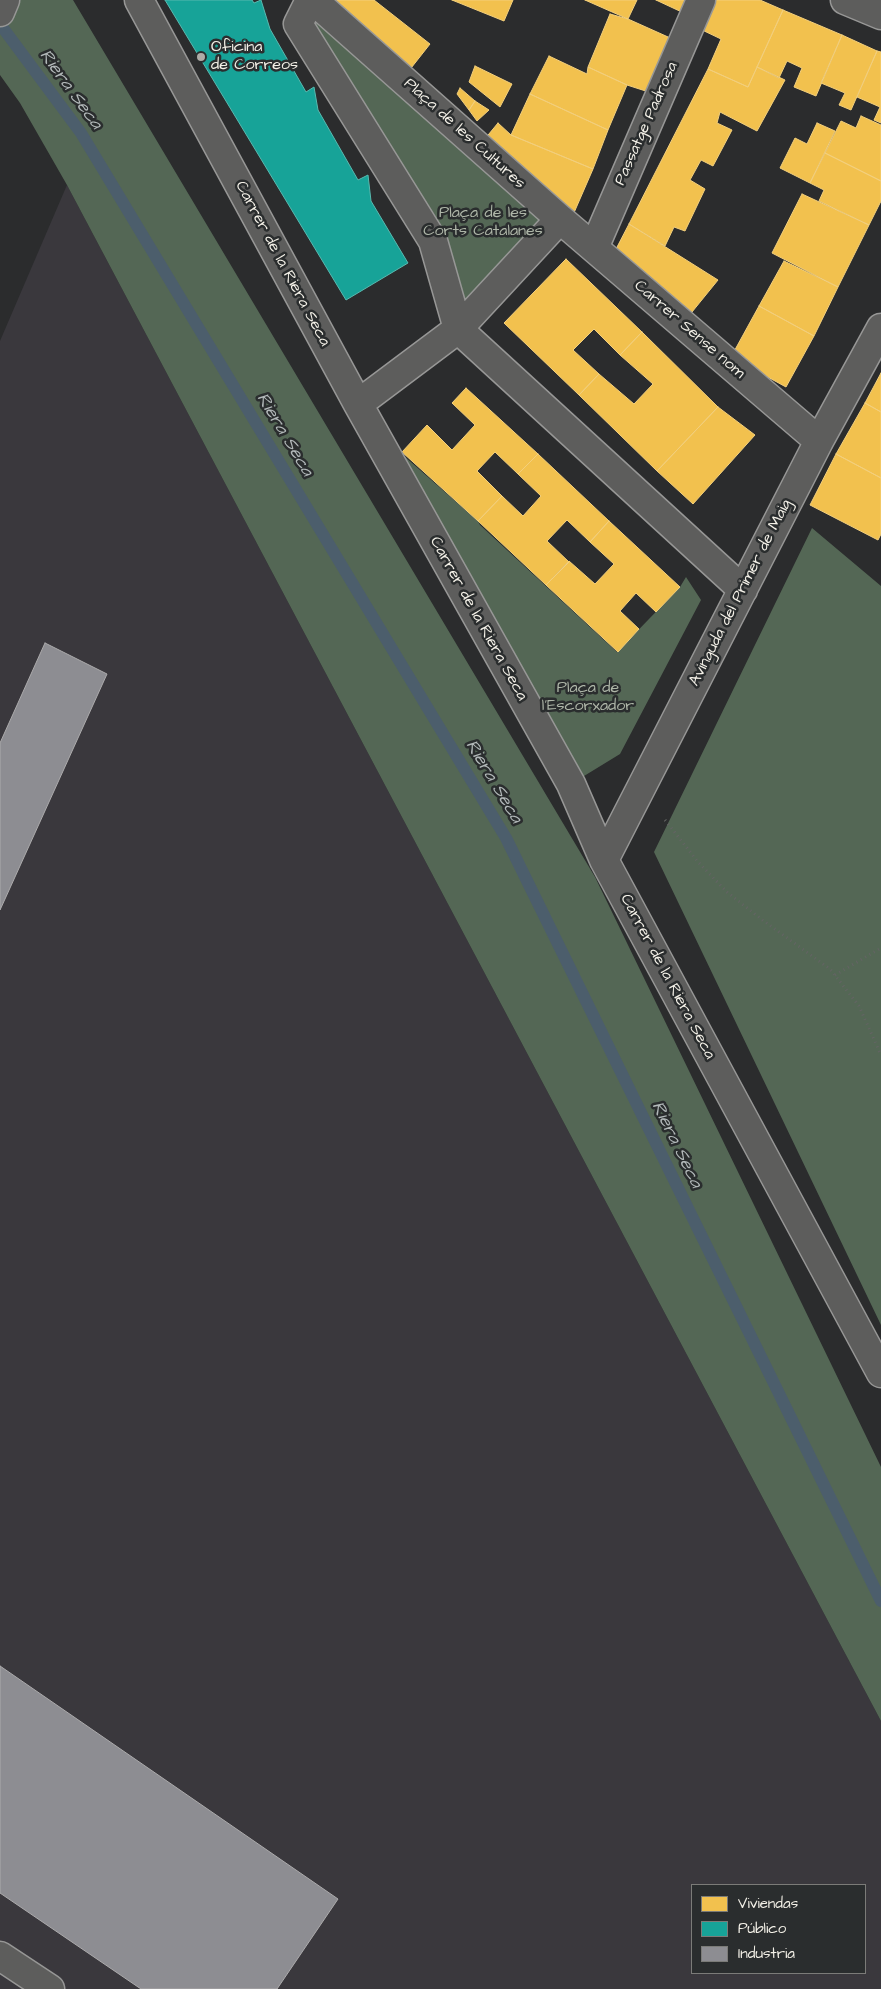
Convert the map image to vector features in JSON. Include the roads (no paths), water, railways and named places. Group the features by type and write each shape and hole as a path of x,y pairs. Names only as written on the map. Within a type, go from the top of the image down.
{"street":[{"path":"0,12 5,0"},
{"name":"Carrer de la Riera Seca","path":"140,0 358,404 571,784 604,860 881,1373"},
{"name":"Plaça de les Cultures","path":"458,329 433,241 298,24 312,0 560,219"},
{"name":"Passatge Padrosa","path":"594,248 701,0"},
{"path":"845,0 881,15"},
{"path":"358,404 458,329 560,219"},
{"name":"Carrer Sense nom","path":"560,219 820,441"},
{"name":"Avinguda del Primer de Maig","path":"604,860 820,441 881,328"},
{"path":"458,329 743,590"},
{"path":"0,1956 50,1989"}],"waterway":[{"name":"Riera Seca","path":"0,24 81,133 506,838 881,1601"}],"place":[{"name":"Oficina de Correos","path":"201,57"}],"park label":[{"name":"Plaça de les Corts Catalanes","path":"483,223"},
{"name":"Plaça de l'Escorxador","path":"588,698"}]}
